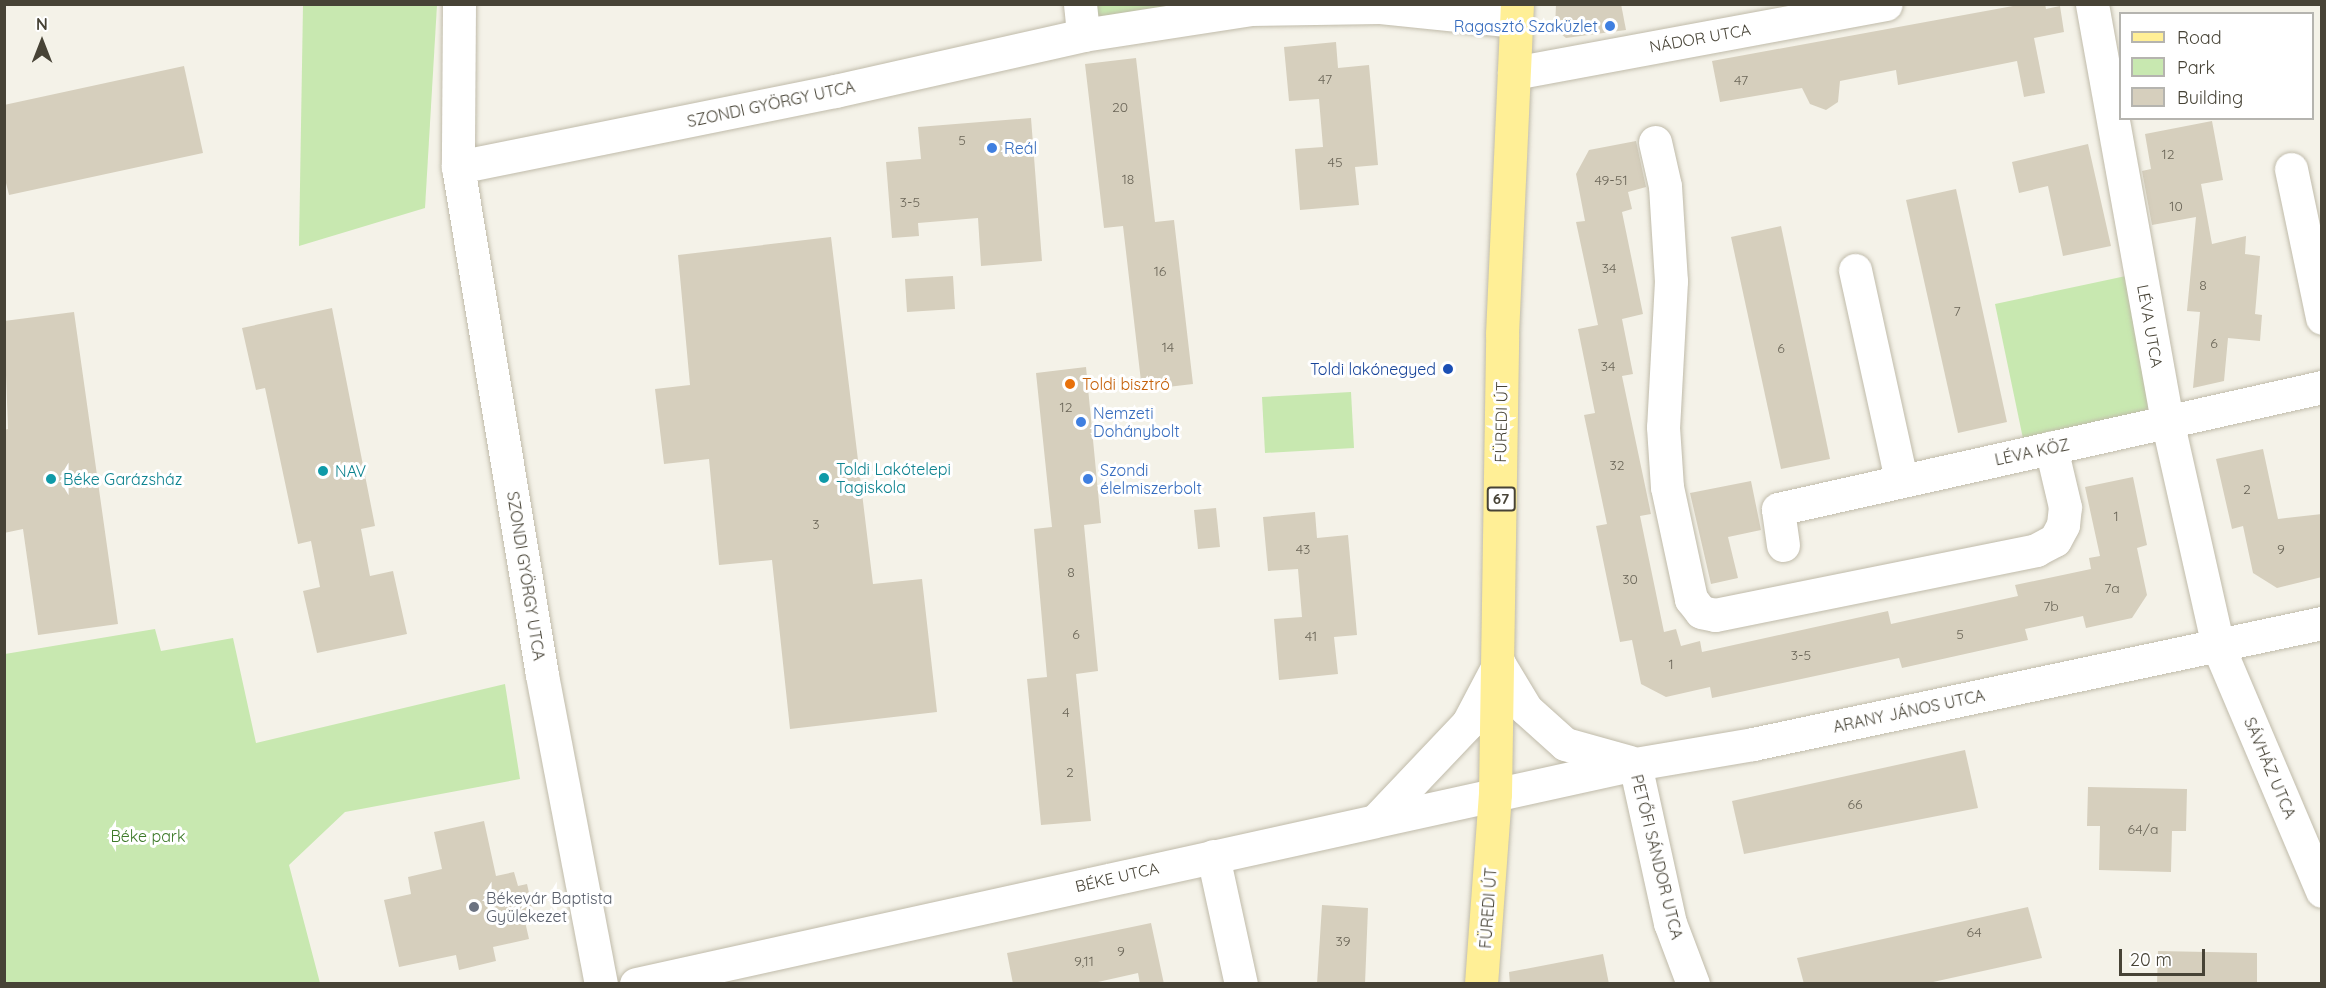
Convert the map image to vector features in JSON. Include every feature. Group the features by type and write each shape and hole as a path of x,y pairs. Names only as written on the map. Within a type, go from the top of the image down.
{"main road":[{"name":"FÜREDI ÚT","path":"1481,984 1495,794 1499,664 1502,334 1516,13"}],"street":[{"name":"SZONDI GYÖRGY UTCA","path":"459,4 458,167 542,675 601,984"},
{"name":"NÁDOR UTCA","path":"1514,73 1886,4"},
{"name":"LÉVA UTCA","path":"2092,4 2167,420 2218,646"},
{"name":"SZONDI GYÖRGY UTCA","path":"458,167 835,91 1081,20 1327,5 1516,13"},
{"path":"1655,141 1665,186 1671,281 1663,416 1667,487 1691,598 1701,612 1715,615 2036,550 2055,540 2063,525 2065,507 2051,448"},
{"path":"2291,169 2322,318"},
{"path":"1855,270 1901,480"},
{"name":"LÉVA KÖZ","path":"1783,544 1778,509 2322,387"},
{"name":"ARANY JÁNOS UTCA","path":"1495,794 1635,764 1753,744 2322,623"},
{"name":"SÁVHÁZ UTCA","path":"2218,646 2322,891"},
{"path":"1499,664 1526,709 1565,744 1635,764"},
{"path":"1375,821 1468,723 1499,664"},
{"name":"PETŐFI SÁNDOR UTCA","path":"1635,764 1670,923 1693,984"},
{"name":"BÉKE UTCA","path":"636,984 741,972 1213,856 1495,794"},
{"path":"1213,856 1241,984"}],"green space":[{"path":"303,5 437,5 425,208 299,246"},
{"path":"1080,5 1179,5 1083,35"},
{"path":"2140,273 2167,420 2026,453 1995,304"},
{"path":"1351,392 1354,448 1265,453 1262,397"},
{"name":"Béke park","path":"155,629 161,651 233,638 256,743 505,684 520,779 345,812 289,865 320,983 5,983 5,654"}],"building":[{"path":"1556,4 1621,4 1626,30 1566,38 1555,29"},
{"path":"2024,4 2045,4 2046,9 2060,6 2064,32 2034,38 2045,93 2024,97 2017,61 1898,85 1896,70 1840,81 1838,102 1826,110 1810,104 1802,88 1720,102 1712,61"},
{"path":"1336,42 1338,68 1369,65 1378,165 1355,167 1359,205 1300,210 1295,149 1323,147 1319,99 1289,101 1284,47"},
{"path":"1136,58 1155,222 1174,220 1193,384 1142,390 1123,226 1104,228 1085,64"},
{"path":"184,66 203,153 9,195 4,175 4,105"},
{"path":"1031,118 1042,261 981,266 978,218 918,223 919,236 892,238 886,162 921,159 918,127"},
{"path":"2212,121 2223,180 2201,184 2212,244 2246,236 2245,254 2260,256 2255,314 2262,315 2260,341 2228,338 2224,381 2193,388 2200,312 2187,311 2196,217 2152,225 2142,171 2151,169 2145,134"},
{"path":"1636,141 1646,187 1628,192 1632,209 1622,212 1643,314 1622,319 1633,374 1622,376 1651,514 1640,516 1664,632 1676,629 1681,646 1700,641 1702,652 1888,611 1891,624 2018,596 2015,585 2091,569 2089,558 2100,556 2085,487 2133,477 2147,545 2137,548 2147,595 2132,618 2086,628 2083,616 2025,629 2028,640 1902,668 1899,658 1712,698 1710,687 1666,697 1641,684 1632,640 1620,642 1596,526 1607,524 1584,415 1595,413 1578,329 1598,325 1576,222 1585,221 1576,174 1589,150"},
{"path":"2088,144 2111,246 2063,256 2048,186 2019,193 2012,162"},
{"path":"1956,189 2007,422 1958,433 1906,200"},
{"path":"1781,226 1830,459 1781,469 1731,237"},
{"name":"Toldi Lakótelepi Tagiskola","path":"831,237 873,584 922,579 937,712 790,729 772,560 719,565 709,459 664,464 655,389 690,385 678,255"},
{"path":"953,276 955,309 907,312 905,279"},
{"path":"332,308 375,526 361,529 370,576 393,571 407,634 317,653 303,591 320,587 311,541 298,544 265,388 256,390 242,328"},
{"name":"Béke Garázsház","path":"74,312 118,624 38,635 23,529 4,533 4,430 8,429 4,321"},
{"path":"1086,367 1101,523 1084,525 1098,671 1076,674 1091,821 1041,825 1027,679 1047,677 1034,529 1052,527 1036,373"},
{"path":"2263,449 2278,519 2322,514 2322,577 2277,588 2253,573 2243,526 2232,529 2216,459"},
{"path":"1751,481 1761,530 1728,537 1738,578 1711,584 1690,493"},
{"path":"1216,508 1220,547 1198,549 1194,510"},
{"path":"1315,512 1317,538 1348,535 1357,635 1334,637 1338,674 1279,680 1274,619 1302,617 1298,569 1268,571 1263,517"},
{"path":"1965,750 1978,808 1744,854 1732,801"},
{"path":"2088,787 2187,789 2186,831 2172,831 2171,872 2099,870 2100,826 2087,826"},
{"path":"484,821 496,876 514,872 518,886 527,884 534,915 524,917 529,939 493,947 496,961 459,970 456,955 399,967 384,900 411,894 408,877 442,869 434,832"},
{"path":"1322,905 1368,908 1365,984 1317,984"},
{"path":"2028,907 2042,958 1924,984 1804,984 1797,958"},
{"path":"1151,923 1164,984 1140,984 1138,973 1089,984 1013,984 1007,953"},
{"path":"2158,951 2257,953 2257,984 2157,984"},
{"path":"1603,954 1609,984 1510,984 1509,972"}],"place":[{"name":"Ragasztó Szaküzlet","path":"1610,26"},
{"name":"Reál","path":"992,148"},
{"name":"Toldi lakónegyed","path":"1448,369"},
{"name":"Toldi bisztró","path":"1070,384"},
{"name":"Nemzeti Dohánybolt","path":"1081,422"},
{"name":"NAV","path":"323,471"},
{"name":"Toldi Lakótelepi Tagiskola","path":"824,478"},
{"name":"Béke Garázsház","path":"51,479"},
{"name":"Szondi élelmiszerbolt","path":"1088,479"},
{"name":"Békevár Baptista Gyülekezet","path":"474,907"}]}
